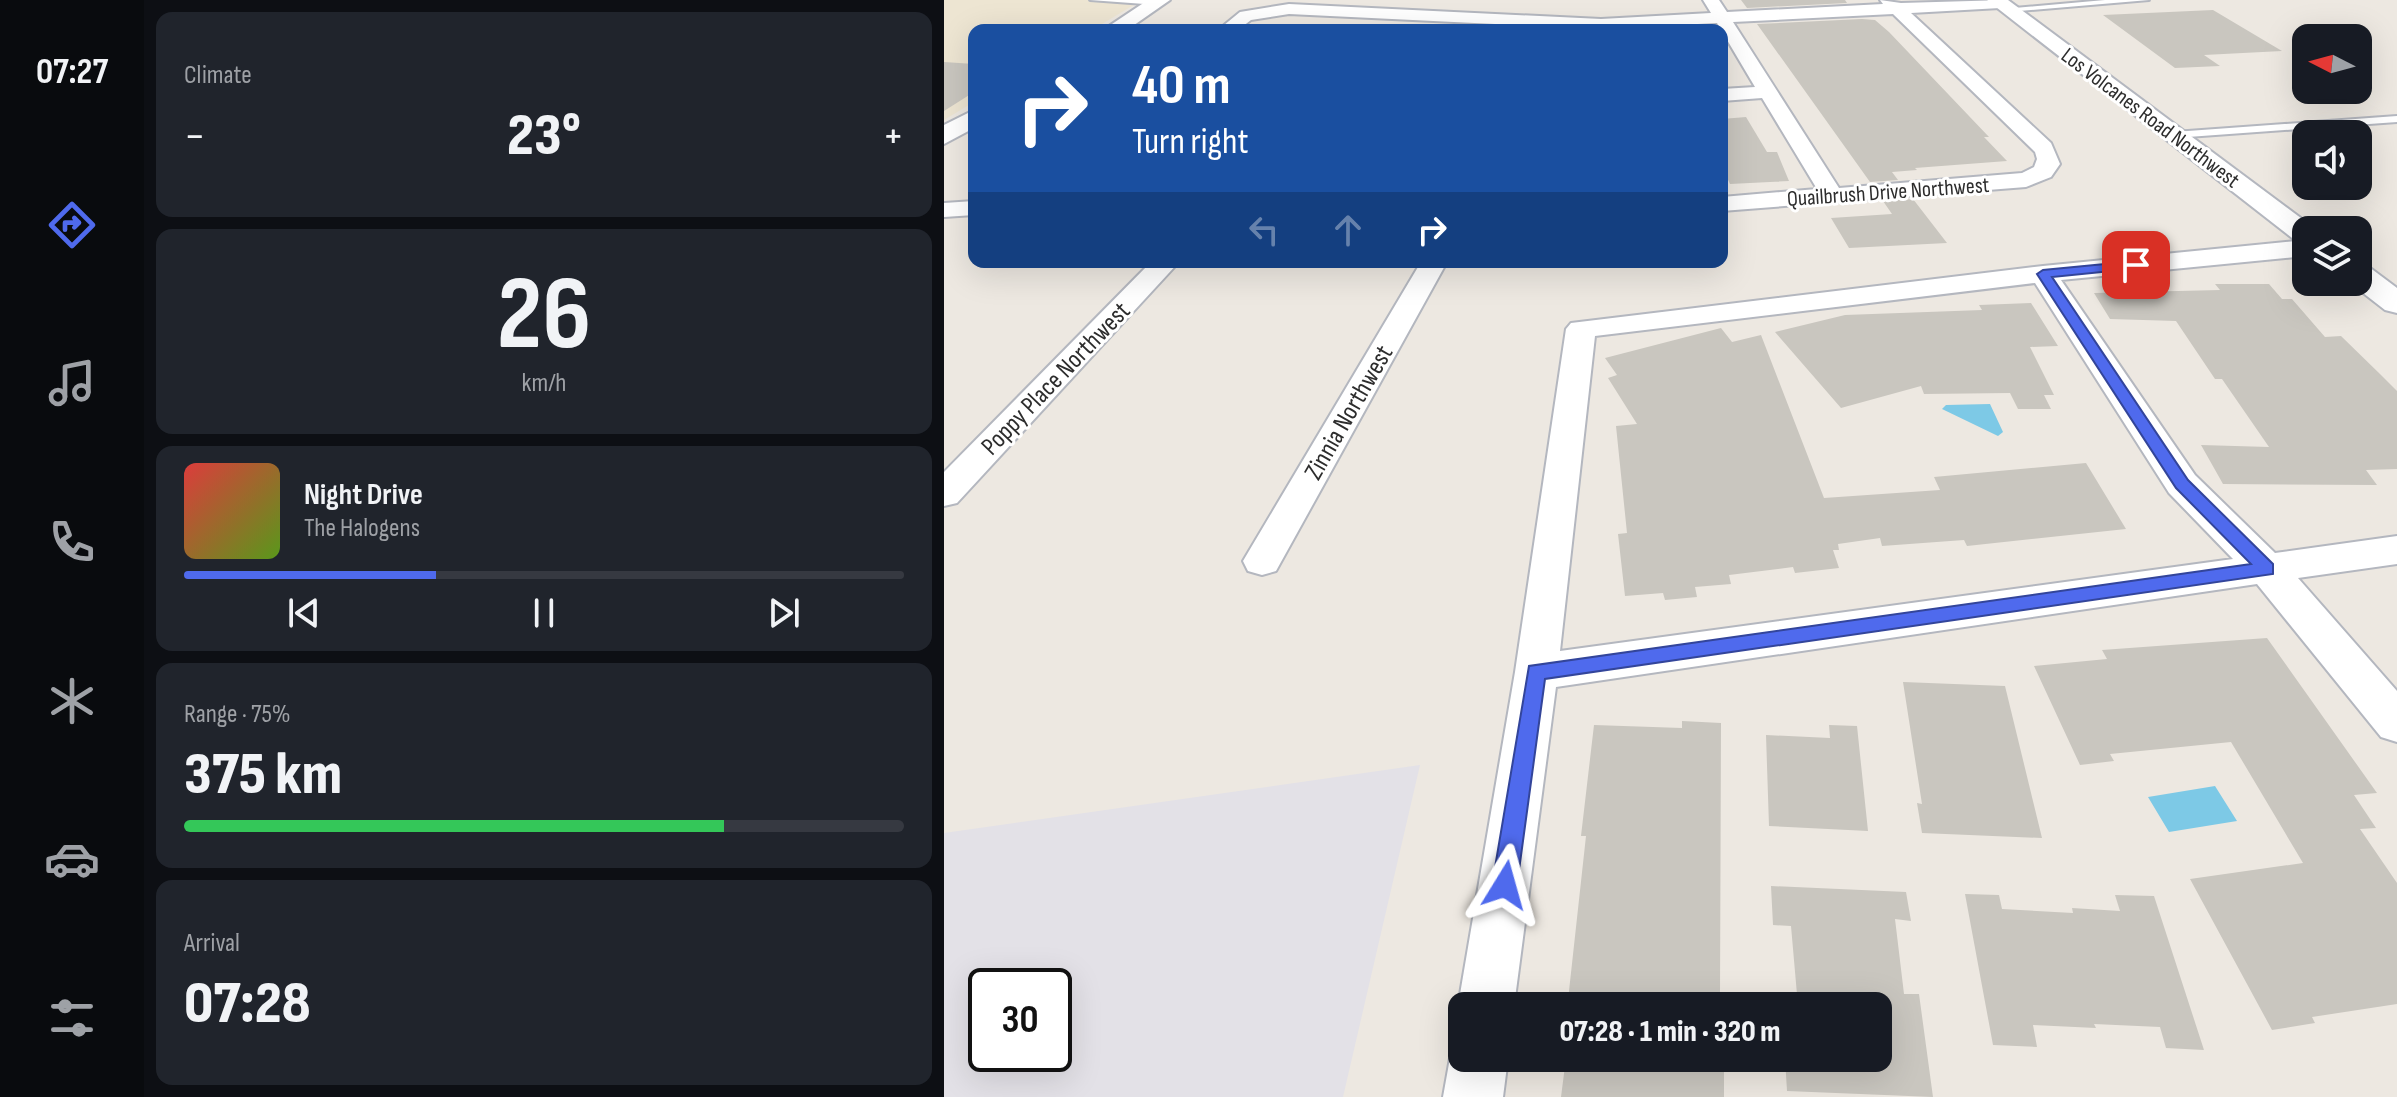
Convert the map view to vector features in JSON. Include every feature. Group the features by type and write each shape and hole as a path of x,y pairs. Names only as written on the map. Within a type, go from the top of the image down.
{"street":[{"path":"1123,24 1160,1"},
{"name":"Quailbrush Drive Northwest","path":"1728,204 2026,180 2041,174 2049,165 2049,156 2043,148 1892,4"},
{"path":"1235,24 1246,16 1262,11 1511,17 1601,24 1716,9 2001,4"},
{"name":"Los Volcanes Road Northwest","path":"2001,4 2292,224"},
{"path":"1728,29 1832,195"},
{"path":"1728,95 1767,92"},
{"path":"944,136 968,121"},
{"path":"944,195 968,196"},
{"path":"944,210 968,208"},
{"path":"1488,992 1536,672 1581,329 2043,274 2292,249"},
{"name":"Poppy Place Northwest","path":"944,494 1160,268"},
{"name":"Zinnia Northwest","path":"1262,561 1431,268"},
{"path":"2043,274 2182,484 2267,569 2397,723"},
{"path":"2372,284 2397,303"},
{"path":"1536,672 2397,550"},
{"path":"1473,1097 1477,1072"}],"lane":[{"path":"1094,0 1160,1"},
{"path":"2001,4 2145,0"},
{"path":"2174,135 2397,119"}],"shaded area":[{"path":"944,0 1142,0 1102,24 968,24 968,106 944,120"},
{"path":"1420,765 1343,1097 944,1097 944,833"}],"water":[{"path":"1990,404 2003,432 1998,436 1942,409 1946,405"},
{"path":"2215,786 2237,821 2169,832 2148,797"}],"building":[{"path":"1741,0 1845,0 1847,3 1747,8"},
{"path":"2213,10 2282,51 2204,55 2220,66 2175,68 2103,15"},
{"path":"1875,20 1889,32 1989,137 1984,137 2007,161 1915,168 1917,170 1892,172 1898,180 1870,182 1757,24"},
{"path":"944,62 968,64 968,96 944,111"},
{"path":"1746,117 1767,152 1777,152 1789,181 1730,184 1728,118"},
{"path":"1913,199 1947,243 1849,248 1831,218 1892,214 1883,201"},
{"path":"2215,284 2269,284 2282,299 2292,299 2325,337 2341,336 2397,391 2397,469 2366,470 2377,485 2223,484 2201,445 2269,447 2222,379 2215,379 2176,321 2110,319 2094,293 2220,290"},
{"path":"2031,303 2058,346 2030,347 2054,395 2044,395 2051,409 2018,409 2010,393 1924,394 1921,386 1841,408 1775,332 1845,315 1982,310 1979,305"},
{"path":"1721,328 1732,342 1761,335 1824,498 1940,490 1934,477 2086,463 2126,529 1967,546 1964,540 1882,546 1880,538 1838,544 1839,550 1833,550 1839,568 1795,573 1793,567 1729,575 1731,584 1695,587 1697,597 1665,600 1663,593 1625,596 1618,534 1627,533 1616,426 1637,424 1608,378 1617,375 1605,358"},
{"path":"2267,638 2377,793 2354,795 2376,828 2360,829 2397,883 2397,1004 2312,1017 2315,1023 2272,1030 2190,879 2303,863 2231,742 2110,754 2114,761 2080,765 2034,666 2107,659 2102,650"},
{"path":"1903,682 2005,686 2042,838 1922,833 1917,803 1922,804"},
{"path":"1682,721 1721,723 1720,992 1569,992 1586,836 1581,836 1594,725 1682,728"},
{"path":"1829,725 1857,726 1868,831 1769,826 1766,735 1830,738"},
{"path":"1771,886 1906,892 1911,921 1895,919 1904,994 1919,994 1933,1097 1787,1091 1786,1072 1892,1072 1892,992 1797,992 1791,926 1773,925"},
{"path":"1965,894 1999,895 2002,909 2073,913 2072,908 2120,911 2115,895 2154,896 2204,1050 2166,1048 2160,1027 2094,1024 2096,1028 2033,1025 2037,1047 1993,1045"},
{"path":"1564,1072 1724,1072 1724,1097 1561,1097"}],"route":[{"path":"1505,885 1536,672 2267,569 2182,484 2043,274 2136,265"}]}
